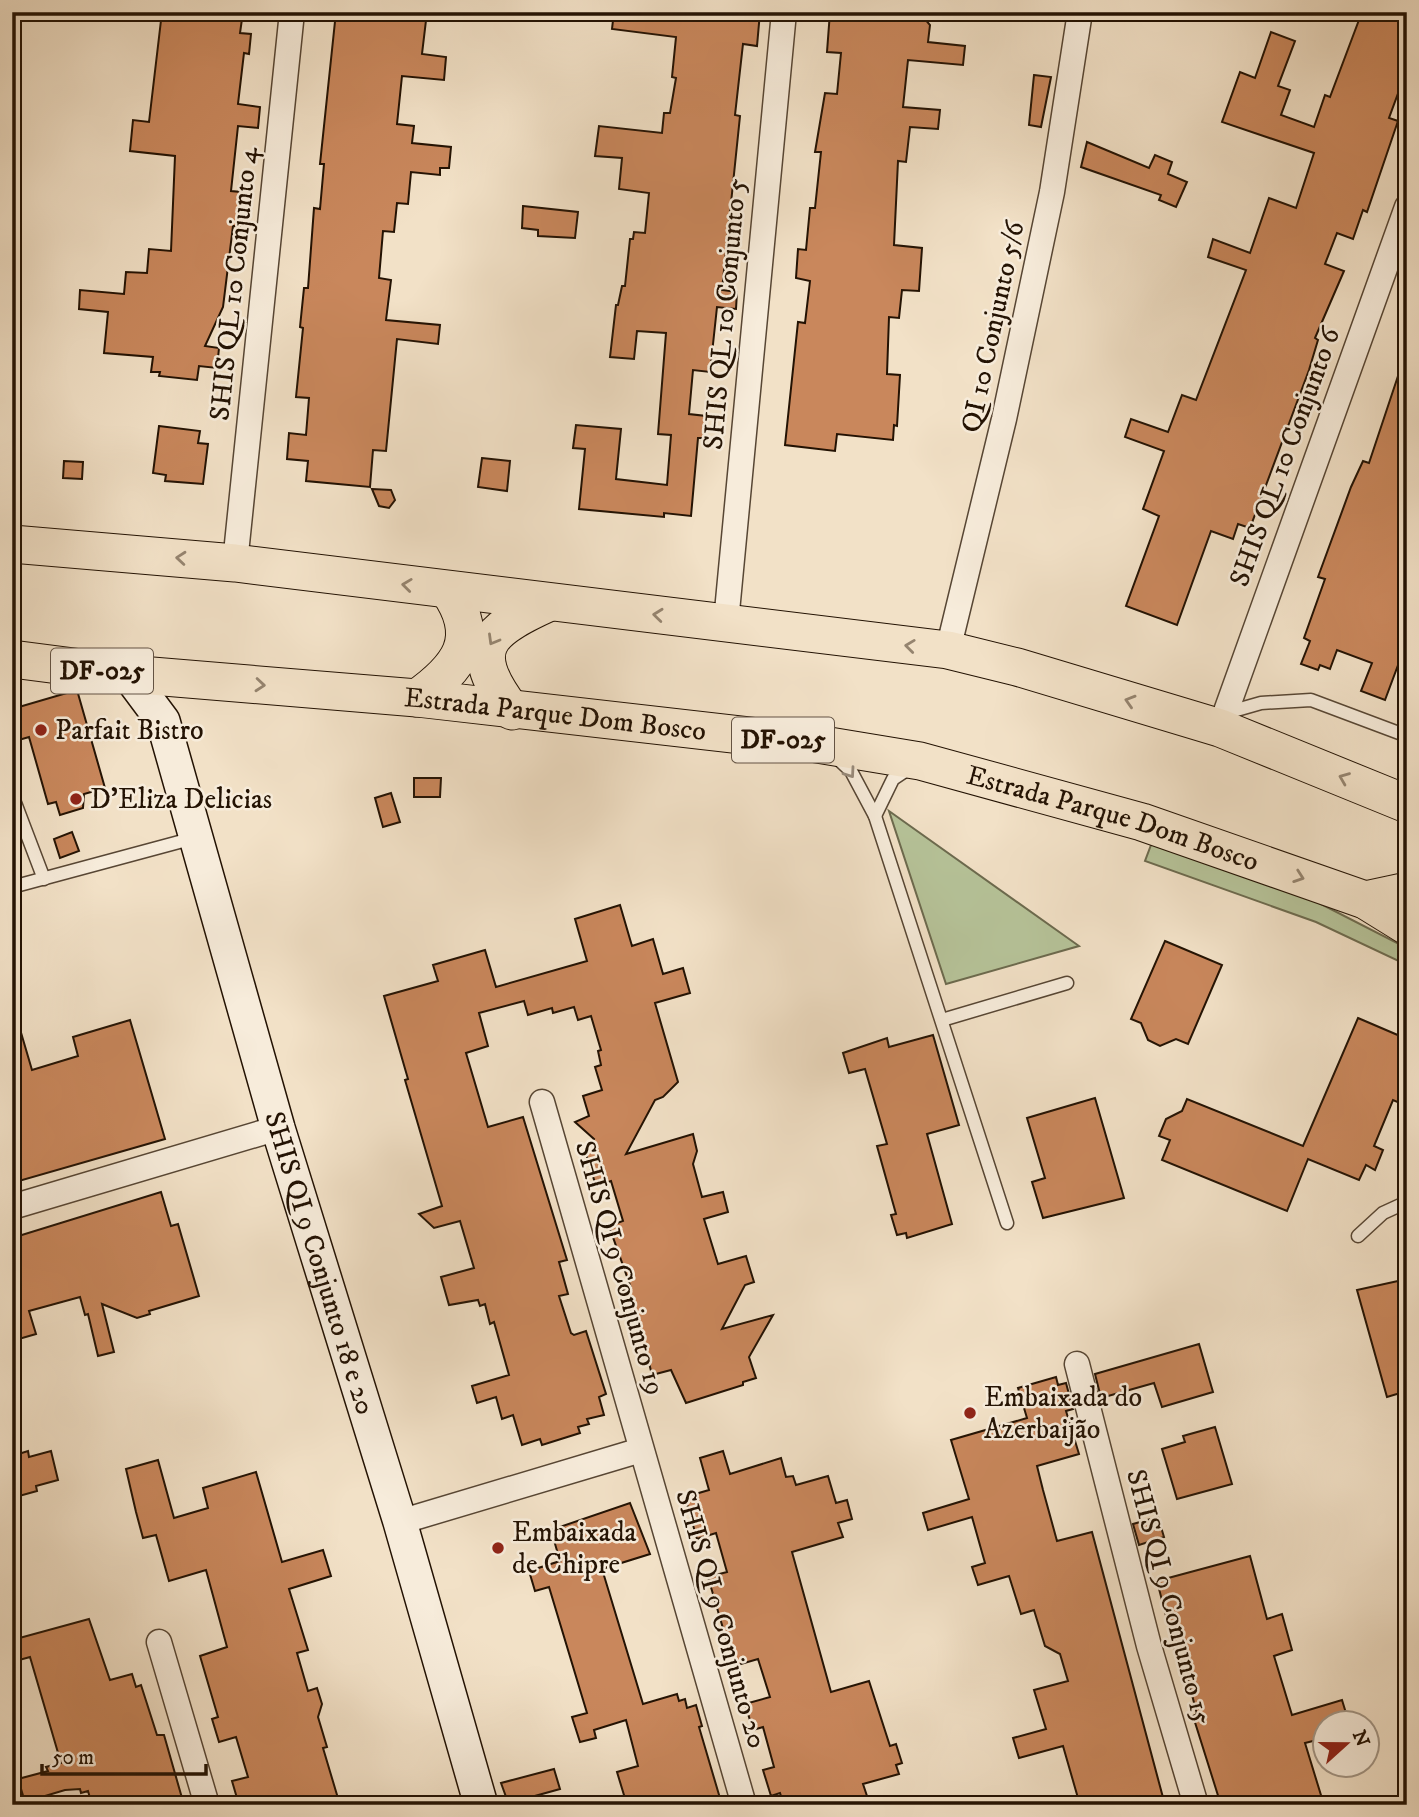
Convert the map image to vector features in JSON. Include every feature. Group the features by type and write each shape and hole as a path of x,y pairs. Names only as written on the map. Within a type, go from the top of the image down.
{"main road":[{"path":"12,544 235,563 948,650 1223,720 1407,804"},
{"path":"417,698 443,679 462,652 465,620 449,590"},
{"path":"512,710 495,689 487,667 486,648 494,633 509,621 548,603"},
{"name":"Estrada Parque Dom Bosco","path":"12,659 128,674 417,698 811,743 920,761 1142,822 1365,900 1407,926"},
{"path":"1365,900 1407,891"}],"street":[{"name":"SHIS QL 10 Conjunto 4","path":"235,563 292,12"},
{"name":"SHIS QL 10 Conjunto 5","path":"726,622 784,12"},
{"name":"QI 10 Conjunto 5/6","path":"948,650 1004,419 1052,192 1080,12"},
{"name":"SHIS QL 10 Conjunto 6","path":"1223,720 1407,206"},
{"name":"SHIS QI 9 Conjunto 18 e 20","path":"128,674 163,721 198,837 278,1128 400,1522 481,1805"},
{"path":"163,721 166,702 191,679"},
{"name":"SHIS QI 9 Conjunto 19","path":"542,1102 641,1450"},
{"path":"12,1207 278,1128"},
{"name":"SHIS QI 9 Conjunto 15","path":"1077,1364 1149,1646 1196,1805"},
{"path":"400,1522 641,1450"},
{"name":"SHIS QI 9 Conjunto 20","path":"641,1450 744,1805"},
{"path":"159,1642 207,1805"}],"lane":[{"path":"1223,720 1261,703 1311,700 1407,736"},
{"path":"811,743 840,758 851,771 875,816 1007,1223"},
{"path":"875,816 893,779 920,761"},
{"path":"12,795 29,832 44,879"},
{"path":"12,887 198,837"},
{"path":"942,1020 1067,983"},
{"path":"1358,1236 1383,1213 1407,1202"}],"green space":[{"path":"889,811 1079,946 946,984"},
{"path":"1154,837 1317,902 1407,948 1407,965 1316,922 1145,861"}],"building":[{"path":"162,12 243,12 240,33 251,34 249,54 244,53 238,104 260,107 258,128 238,126 231,191 241,192 240,227 233,226 223,307 205,346 219,348 217,368 199,366 197,380 159,376 160,372 151,372 153,357 104,353 108,312 79,309 80,290 124,294 126,272 147,273 149,249 171,251 175,156 130,151 133,120 149,122"},
{"path":"336,12 427,12 422,54 446,57 444,80 402,76 397,124 414,126 412,143 451,147 449,168 440,168 440,175 411,172 408,204 397,203 394,232 383,231 379,278 391,280 386,320 440,325 438,344 397,339 386,451 373,450 370,487 306,481 308,461 287,459 289,433 306,435 309,398 296,397 303,328 300,327 304,288 308,288 314,208 320,209 324,164 320,164"},
{"path":"614,12 760,12 757,46 743,44 735,115 740,116 722,290 737,292 736,309 717,307 710,372 693,370 689,414 706,416 704,438 698,438 691,516 664,513 664,517 579,509 585,449 573,448 576,425 621,429 616,479 667,485 671,435 658,434 666,333 637,331 634,359 610,357 616,305 622,286 625,286 630,239 633,239 634,232 645,233 649,193 619,189 622,158 595,156 599,126 662,133 664,113 670,113 676,78 672,77 676,37 612,29"},
{"path":"830,12 919,12 930,25 928,42 965,46 963,65 908,60 903,107 940,110 938,129 910,127 906,162 898,161 894,245 922,248 919,291 902,290 899,318 889,317 887,374 900,375 897,426 894,425 893,440 837,434 835,451 785,445 798,322 805,323 810,281 796,278 798,249 806,250 810,208 815,208 821,152 815,152 825,93 837,94 841,53 827,52"},
{"path":"1362,12 1407,12 1407,69 1389,118 1398,121 1367,212 1363,210 1353,239 1337,233 1325,264 1344,271 1315,338 1318,340 1309,370 1250,528 1238,524 1233,539 1211,531 1177,625 1126,606 1159,516 1143,509 1164,451 1125,437 1131,419 1168,432 1182,395 1196,400 1246,270 1208,257 1213,239 1250,253 1269,198 1296,208 1314,153 1222,122 1240,72 1255,78 1271,32 1295,41 1278,86 1290,90 1281,115 1314,127 1325,95 1330,97"},
{"path":"1034,75 1051,77 1041,127 1029,125"},
{"path":"1087,142 1149,168 1155,155 1172,162 1168,174 1187,182 1176,207 1159,200 1161,195 1081,167"},
{"path":"523,206 578,212 575,238 538,236 538,230 522,228"},
{"path":"1404,358 1407,641 1385,700 1361,691 1372,663 1337,650 1330,669 1320,665 1318,670 1301,664 1310,641 1304,638 1325,579 1318,577 1351,487 1363,461 1369,463"},
{"path":"159,426 200,431 198,443 208,444 203,484 165,481 166,475 153,473"},
{"path":"482,458 510,461 507,491 478,487"},
{"path":"64,461 83,462 82,479 63,478"},
{"path":"372,489 391,490 395,500 389,508 379,506"},
{"path":"77,690 105,788 84,794 83,808 60,815 56,802 48,804 29,737 12,742 12,709"},
{"path":"414,778 441,778 440,797 414,797"},
{"path":"391,793 400,822 383,827 375,798"},
{"path":"72,832 79,851 60,858 54,839"},
{"path":"620,905 632,946 653,939 663,974 683,968 690,993 655,1003 678,1082 663,1097 655,1100 626,1154 693,1134 697,1151 693,1164 702,1197 723,1192 728,1212 704,1219 718,1264 746,1256 754,1282 745,1285 722,1329 773,1315 749,1357 756,1378 743,1382 743,1385 686,1403 671,1370 652,1375 636,1310 630,1312 623,1290 631,1288 609,1226 623,1221 611,1181 596,1186 586,1154 594,1139 575,1122 589,1116 583,1096 602,1090 595,1067 601,1065 598,1051 601,1050 591,1016 578,1020 574,1007 553,1013 552,1008 528,1015 524,1001 479,1013 488,1046 466,1053 488,1127 523,1117 567,1260 559,1262 568,1294 559,1296 571,1333 574,1335 586,1331 606,1394 599,1397 604,1415 587,1419 589,1424 578,1427 580,1433 542,1445 540,1439 522,1445 513,1415 502,1419 496,1397 477,1403 472,1386 509,1375 494,1322 490,1324 485,1304 480,1306 478,1300 449,1305 441,1277 474,1268 460,1221 434,1228 419,1214 442,1206 405,1080 408,1079 384,996 438,981 433,965 485,950 496,987 587,961 575,919"},
{"path":"1165,941 1222,965 1188,1044 1176,1039 1160,1046 1148,1040 1141,1023 1131,1019"},
{"path":"1358,1018 1407,1039 1407,1106 1393,1100 1374,1146 1383,1150 1375,1170 1366,1165 1359,1180 1308,1159 1287,1211 1162,1160 1170,1140 1159,1136 1166,1119 1182,1111 1187,1099 1303,1146"},
{"path":"17,1019 32,1070 78,1056 73,1037 130,1020 165,1139 12,1183 12,1020"},
{"path":"933,1035 959,1125 927,1134 952,1224 907,1238 906,1233 897,1235 891,1215 896,1214 877,1146 887,1144 865,1069 849,1073 843,1053 887,1038 889,1047"},
{"path":"1095,1098 1124,1198 1043,1218 1032,1182 1045,1178 1027,1118"},
{"path":"161,1192 171,1226 178,1224 199,1296 149,1311 150,1314 137,1318 102,1304 114,1352 98,1356 88,1314 85,1315 80,1297 29,1311 36,1334 12,1341 12,1238"},
{"path":"1407,1279 1407,1391 1387,1397 1357,1290"},
{"path":"1199,1344 1213,1392 1162,1407 1154,1383 1101,1398 1095,1374"},
{"path":"1056,1377 1058,1385 1066,1383 1073,1409 1066,1411 1079,1454 1037,1466 1043,1490 1057,1541 1092,1532 1165,1805 1080,1805 1063,1746 1019,1758 1013,1738 1046,1729 1034,1690 1068,1681 1060,1654 1045,1646 1034,1610 1021,1614 1009,1576 978,1585 972,1567 985,1563 972,1517 928,1530 923,1513 969,1499 951,1440 1027,1418 1018,1388"},
{"path":"1215,1427 1232,1484 1177,1499 1162,1449 1185,1442 1183,1436"},
{"path":"28,1451 29,1457 51,1451 58,1480 36,1486 37,1491 12,1498 12,1456"},
{"path":"723,1451 730,1474 781,1458 786,1477 793,1476 796,1485 828,1476 836,1503 847,1500 852,1519 838,1523 843,1537 792,1552 831,1692 869,1681 890,1746 896,1744 902,1763 896,1765 899,1774 863,1784 870,1805 784,1805 780,1793 771,1796 763,1770 774,1767 763,1727 753,1730 745,1704 770,1697 758,1659 734,1666 708,1577 727,1572 716,1533 697,1539 685,1497 709,1490 700,1458"},
{"path":"158,1460 174,1518 208,1508 203,1488 256,1472 282,1562 323,1550 331,1576 289,1589 308,1650 297,1653 308,1691 317,1688 322,1704 318,1717 327,1747 323,1748 340,1805 239,1805 232,1781 248,1777 236,1737 219,1742 212,1719 218,1717 200,1656 227,1647 206,1570 169,1581 156,1535 143,1538 136,1512 126,1469"},
{"path":"630,1503 650,1554 602,1569 643,1704 677,1694 679,1701 685,1699 687,1708 696,1705 702,1726 699,1727 722,1805 627,1805 617,1772 638,1766 626,1720 594,1730 596,1738 580,1742 572,1717 587,1713 549,1587 535,1591 529,1571 560,1561 551,1530"},
{"path":"1158,1517 1164,1537 1139,1545 1133,1524"},
{"path":"1250,1556 1267,1619 1282,1614 1292,1650 1274,1656 1292,1715 1310,1710 1310,1742 1305,1743 1310,1759 1310,1778 1316,1778 1324,1805 1221,1805 1193,1716 1197,1714 1187,1676 1182,1678 1157,1581"},
{"path":"89,1619 110,1680 132,1674 136,1687 141,1685 157,1735 164,1735 184,1805 92,1805 88,1791 81,1793 80,1789 65,1790 25,1802 18,1779 48,1771 46,1767 61,1763 30,1657 12,1662 12,1640"},
{"path":"1342,1700 1344,1708 1315,1708"},
{"path":"554,1769 560,1789 524,1799 526,1805 509,1805 501,1783"}],"place":[{"name":"Parfait Bistro","path":"41,730"},
{"name":"D'Eliza Delicias","path":"76,799"},
{"name":"Embaixada do Azerbaijão","path":"970,1413"},
{"name":"Embaixada de Chipre","path":"498,1548"}]}
